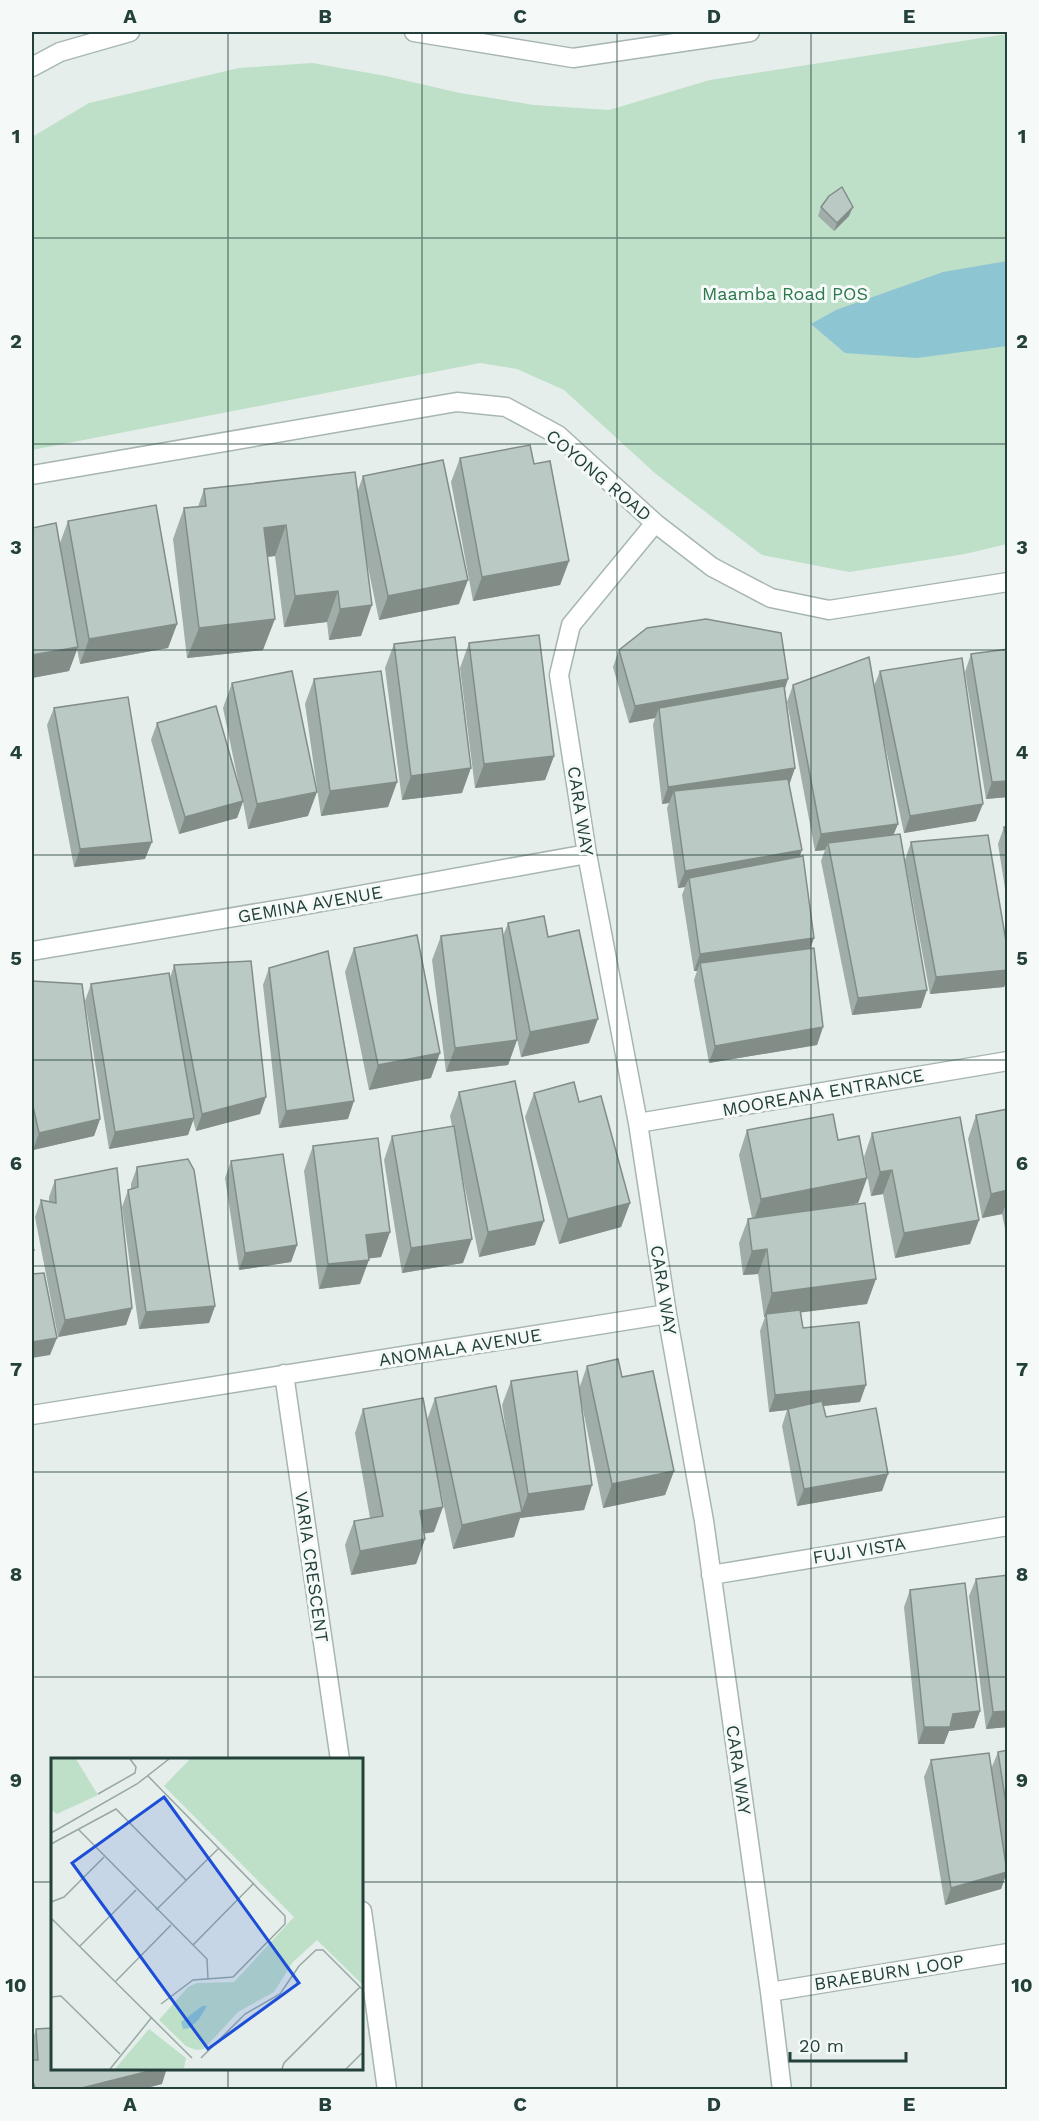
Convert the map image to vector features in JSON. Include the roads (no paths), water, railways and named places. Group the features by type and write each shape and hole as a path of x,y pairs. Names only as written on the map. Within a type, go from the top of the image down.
{"street":[{"path":"32,67 60,52 130,32"},
{"path":"414,32 573,58 750,32"},
{"name":"COYONG ROAD","path":"32,475 458,402 506,407 558,435 655,523 712,567 771,598 829,610 1008,582"},
{"name":"CARA WAY","path":"655,523 571,625 559,675 587,854 638,1124 711,1575 782,2090"},
{"name":"GEMINA AVENUE","path":"32,951 587,854"},
{"name":"MOOREANA ENTRANCE","path":"638,1124 1008,1061"},
{"name":"ANOMALA AVENUE","path":"32,1415 667,1314"},
{"name":"VARIA CRESCENT","path":"284,1374 340,1758"},
{"name":"FUJI VISTA","path":"711,1575 1008,1526"},
{"path":"363,1918 387,2090"},
{"name":"BRAEBURN LOOP","path":"770,1992 1008,1953"}],"water":[{"path":"1007,261 1007,346 917,358 845,353 811,324 836,310 943,272"}],"park label":[{"name":"Maamba Road POS","path":"785,293"}]}
